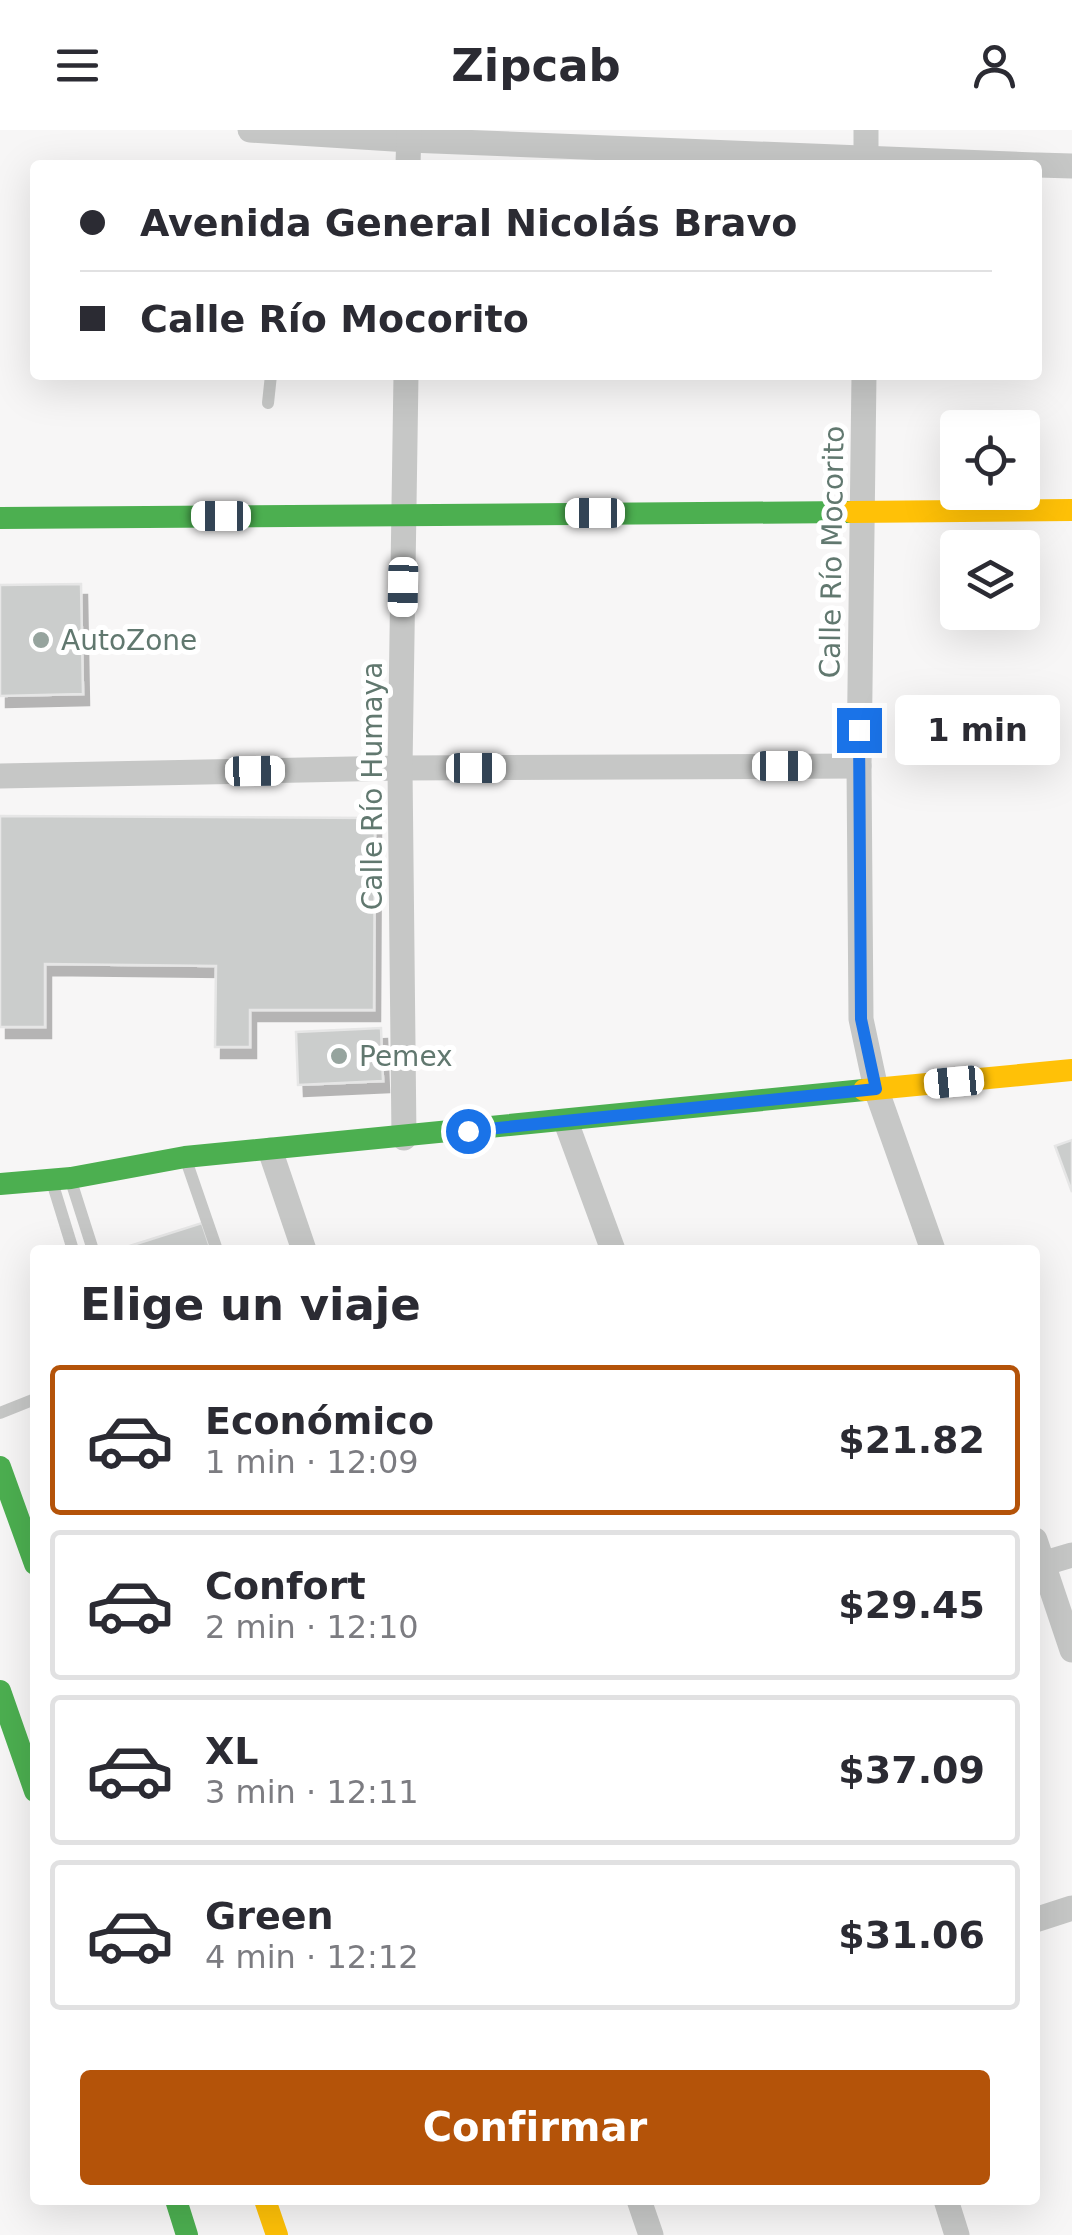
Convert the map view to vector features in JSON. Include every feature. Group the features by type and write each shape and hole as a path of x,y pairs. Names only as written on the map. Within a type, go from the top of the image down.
{"main road":[{"path":"0,518 1072,510"},
{"path":"0,1184 61,1179 185,1158 1072,1070"},
{"path":"0,1466 30,1550"},
{"path":"0,1691 11,1756 30,1784"},
{"path":"178,2205 188,2235"},
{"path":"266,2205 277,2235"}],"street":[{"path":"250,130 409,145 812,160"},
{"path":"866,130 866,160"},
{"path":"1042,165 1072,166"},
{"name":"Calle Río Humaya","path":"404,1138 400,768 406,380"},
{"name":"Calle Río Mocorito","path":"864,380 858,766 861,1019 876,1089 931,1245"},
{"path":"0,776 400,768 858,766"},
{"path":"566,1122 611,1245"},
{"path":"270,1150 302,1245"},
{"path":"1040,1557 1072,1555"},
{"path":"1040,1562 1072,1650"},
{"path":"1040,1918 1072,1908"},
{"path":"641,2205 651,2235"},
{"path":"948,2205 958,2235"}],"lane":[{"path":"268,403 270,380"},
{"path":"185,1158 215,1245"},
{"path":"61,1179 72,1245"},
{"path":"61,1179 92,1245"},
{"path":"0,1413 30,1401"}],"building":[{"name":"AutoZone","path":"81,584 83,694 0,696 0,585"},
{"path":"0,816 375,818 374,1010 250,1010 250,1047 215,1047 216,966 45,964 45,1027 0,1027"},
{"name":"Pemex","path":"381,1028 383,1081 298,1085 296,1032"},
{"path":"1072,1140 1072,1192 1055,1146"},
{"path":"202,1223 209,1245 133,1245"}],"traffic: fast":[{"path":"0,518 851,512"},
{"path":"0,1184 71,1178 185,1157 864,1090"},
{"path":"0,1467 30,1550"},
{"path":"0,1691 30,1777"},
{"path":"178,2205 187,2235"}],"traffic: slow":[{"path":"851,512 1072,510"},
{"path":"864,1090 1072,1070"},
{"path":"267,2205 277,2235"}],"place":[{"name":"AutoZone","path":"41,640"},
{"name":"Pemex","path":"339,1056"}],"route":[{"path":"468,1131 876,1089 861,1019 859,730"}]}
